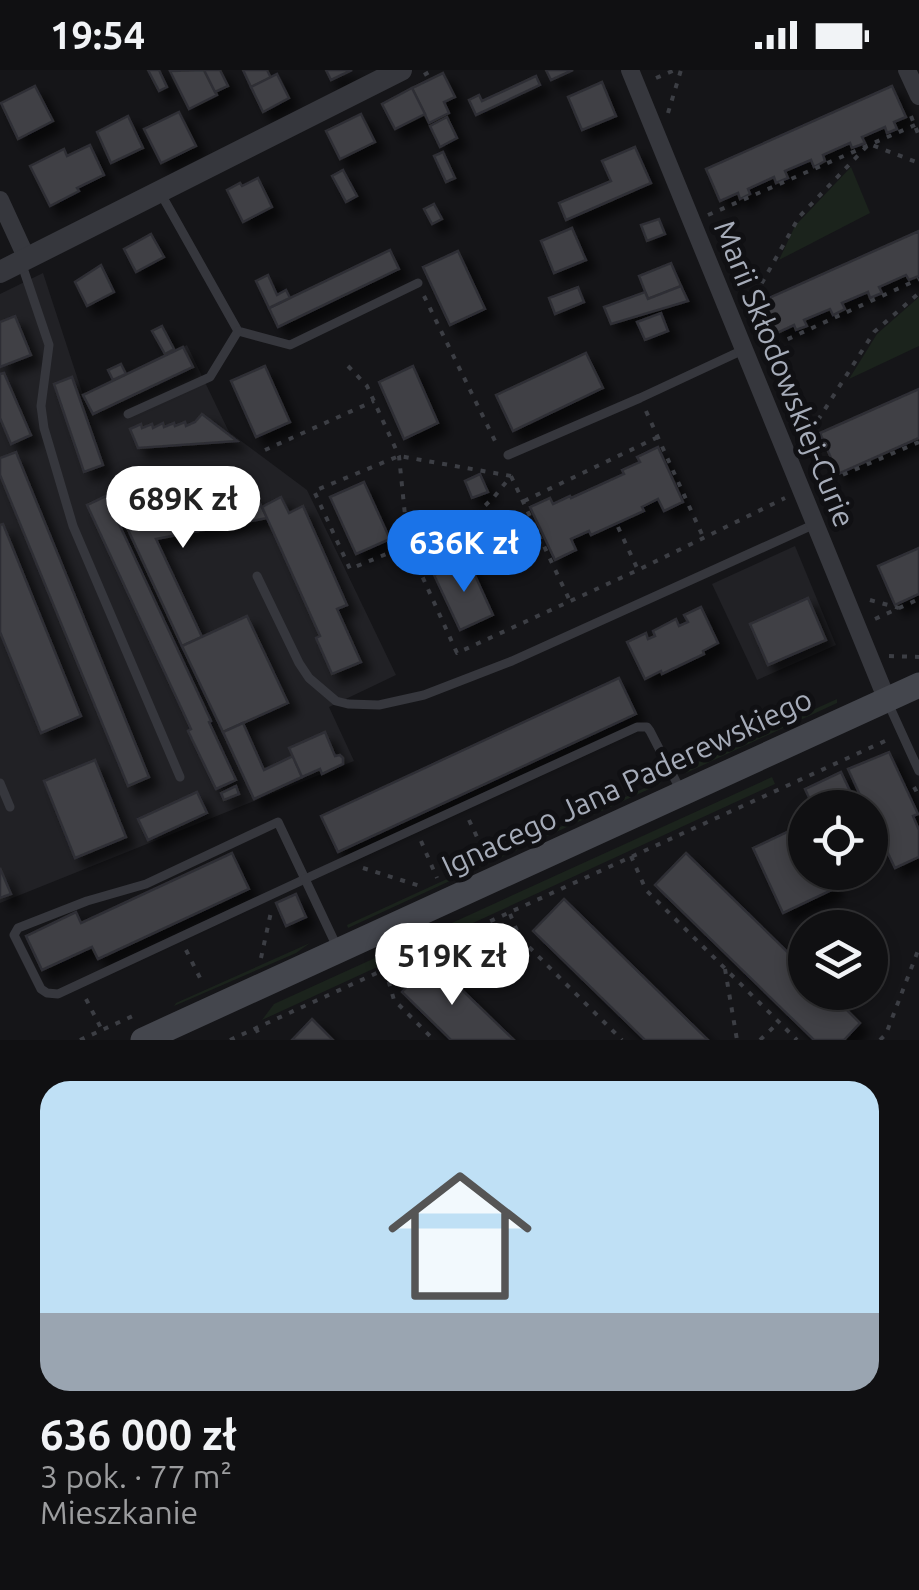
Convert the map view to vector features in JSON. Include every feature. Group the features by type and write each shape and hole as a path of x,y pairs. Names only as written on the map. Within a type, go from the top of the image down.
{"main road":[{"name":"Ignacego Jana Paderewskiego","path":"143,1040 919,685"}],"street":[{"path":"0,200 16,264 399,70"},
{"name":"Marii Skłodowskiej-Curie","path":"630,70 754,350 815,524 886,700"},
{"path":"908,70 919,96"}],"lane":[{"path":"160,191 238,331 290,345 418,283"},
{"path":"16,264 50,344 41,406 73,526 180,777"},
{"path":"128,414 210,378 238,331"},
{"path":"505,456 754,350"},
{"path":"257,576 309,678 336,701 379,705 424,695 512,661 815,524"},
{"path":"886,700 919,772"},
{"path":"339,951 305,879 278,822 146,884 87,900 16,930 14,935 41,989 58,994 180,937 305,879 342,862 642,726 650,731 682,794"},
{"path":"0,783 10,807"}],"path":[{"path":"652,80 678,70"},
{"path":"667,118 678,70"},
{"path":"708,216 914,125"},
{"path":"868,144 919,163"},
{"path":"746,310 800,217 868,144"},
{"path":"754,350 919,279"},
{"path":"418,283 505,456"},
{"path":"802,444 874,332 919,293"},
{"path":"348,366 367,386 399,456 408,545 457,652 786,498"},
{"path":"640,398 704,538"},
{"path":"264,450 374,400"},
{"path":"524,501 658,437"},
{"path":"819,484 919,442"},
{"path":"408,545 350,569 314,491 399,456 511,476"},
{"path":"506,466 570,601"},
{"path":"420,570 511,476"},
{"path":"618,526 638,570"},
{"path":"866,599 899,608"},
{"path":"875,619 919,600"},
{"path":"889,656 919,657"},
{"path":"230,1040 872,747"},
{"path":"464,807 486,856"},
{"path":"416,829 437,878"},
{"path":"632,856 646,890 797,1040"},
{"path":"342,862 420,886"},
{"path":"261,958 275,893"},
{"path":"510,912 520,938 622,1040"},
{"path":"180,937 203,984"},
{"path":"880,1040 886,1034 919,948"},
{"path":"725,968 737,1040"},
{"path":"385,969 394,1000 434,1040"},
{"path":"79,984 102,1030"},
{"path":"760,1040 779,1022"},
{"path":"256,1028 261,1040"}],"shaded area":[{"path":"851,167 870,213 779,260 795,226"},
{"path":"43,273 83,395 93,414 192,367 183,347 187,345 229,432 307,490 396,675 329,707 354,761 0,903 0,294"},
{"path":"919,297 919,346 849,379 877,334"},
{"path":"795,546 836,645 757,680 712,584"},
{"path":"837,699 837,703 686,773 680,770"},
{"path":"772,777 775,784 262,1020 274,1004"},
{"path":"662,780 660,784 348,928 347,925"},
{"path":"310,943 296,953 174,1006 176,1003"}],"building":[{"path":"148,70 159,70 167,87 159,91"},
{"path":"204,70 217,95 189,109 170,71"},
{"path":"204,70 220,70 228,86 215,92"},
{"path":"243,70 267,70 271,78 251,87"},
{"path":"326,70 352,70 331,80"},
{"path":"546,70 573,70 551,80"},
{"path":"443,73 455,97 444,102 449,113 429,123 412,88"},
{"path":"277,74 289,98 263,112 251,87"},
{"path":"536,76 540,85 476,115 469,100 479,95 482,101"},
{"path":"602,82 616,116 582,130 568,97"},
{"path":"35,86 53,121 18,139 1,103"},
{"path":"892,86 906,117 894,122 897,129 887,133 885,127 862,137 865,143 852,148 850,143 823,155 825,161 814,167 811,160 785,171 788,178 776,183 774,177 748,189 750,194 740,199 738,193 720,201 706,169"},
{"path":"412,88 425,114 395,129 382,104"},
{"path":"179,112 196,146 161,163 144,129"},
{"path":"361,114 375,142 340,159 326,131"},
{"path":"128,116 143,148 111,163 97,132"},
{"path":"447,117 457,138 440,147 430,126"},
{"path":"90,145 104,175 50,206 30,166 64,149 67,156"},
{"path":"635,147 651,183 566,220 559,203 611,181 602,161"},
{"path":"443,152 455,178 446,182 434,156"},
{"path":"343,170 357,196 346,202 332,176"},
{"path":"258,178 272,207 243,222 227,190"},
{"path":"434,204 442,219 432,224 424,209"},
{"path":"659,219 665,234 647,241 641,225"},
{"path":"572,228 586,260 554,273 541,241"},
{"path":"919,231 919,276 909,280 906,275 879,287 882,293 870,298 868,292 842,303 845,309 833,315 830,309 804,320 807,326 796,330 794,325 777,333 762,301"},
{"path":"151,234 164,257 136,272 124,249"},
{"path":"390,250 399,269 278,327 269,308"},
{"path":"458,251 485,309 450,325 423,267"},
{"path":"671,263 681,286 648,299 639,276"},
{"path":"101,265 114,292 87,306 75,282"},
{"path":"268,275 277,295 286,290 290,298 269,308 256,281"},
{"path":"681,286 688,301 611,324 604,307 645,292 648,299"},
{"path":"578,287 584,302 555,314 549,298"},
{"path":"661,313 668,331 645,340 637,322"},
{"path":"15,316 31,355 0,367 0,322"},
{"path":"162,326 174,349 165,354 152,331"},
{"path":"183,347 193,367 93,414 83,395"},
{"path":"586,353 603,388 513,431 496,395"},
{"path":"121,364 126,374 113,380 108,370"},
{"path":"265,366 290,422 256,437 231,381"},
{"path":"413,366 438,423 404,439 379,382"},
{"path":"4,373 31,435 11,444 0,418 0,374"},
{"path":"72,377 103,465 84,472 54,384"},
{"path":"919,389 919,438 838,474 820,433"},
{"path":"202,414 237,441 138,448 130,429 141,424 142,428 152,424 153,428 163,423 164,427 185,422 186,426"},
{"path":"658,447 683,502 664,511 658,499 642,507 644,511 591,535 589,531 571,539 576,550 555,560 530,507 550,498 553,504 571,498 624,474 622,470 640,462 637,457"},
{"path":"16,452 149,777 128,786 0,475 0,458"},
{"path":"480,474 488,492 472,498 465,481"},
{"path":"364,482 390,539 356,554 330,497"},
{"path":"106,496 236,780 216,789 87,505"},
{"path":"257,497 267,518 156,539 202,637 182,646 124,521"},
{"path":"281,497 289,513 303,506 347,605 337,609 361,662 332,674 316,638 320,636 262,507"},
{"path":"3,524 81,716 41,733 0,632"},
{"path":"919,548 919,594 895,605 878,566"},
{"path":"468,560 493,615 460,630 434,575"},
{"path":"808,598 826,640 768,665 750,624"},
{"path":"701,607 718,643 704,654 645,679 627,642 646,633 648,639 655,636 653,631 676,619 679,626 688,622 684,615"},
{"path":"247,616 288,703 223,732 182,646"},
{"path":"619,678 636,714 338,852 321,816"},
{"path":"243,723 264,770 293,756 302,777 254,799 223,732"},
{"path":"325,732 335,756 343,758 343,764 322,774 320,769 302,777 289,748"},
{"path":"889,752 918,814 913,816 919,830 919,857 895,868 888,853 888,790 858,790 848,769"},
{"path":"95,760 126,837 75,858 44,781"},
{"path":"841,772 850,790 805,790"},
{"path":"236,786 239,794 224,800 221,793"},
{"path":"197,792 207,813 148,840 138,819"},
{"path":"788,832 788,890 832,890 783,913 753,848"},
{"path":"232,853 249,889 98,959 92,947 42,970 26,936 76,912 81,923"},
{"path":"686,853 788,952 788,1010 847,1010 860,1023 844,1040 814,1040 655,885"},
{"path":"0,868 11,894 0,898"},
{"path":"296,894 306,917 286,926 276,903"},
{"path":"564,899 708,1040 645,1040 533,931"},
{"path":"432,961 514,1040 451,1040 402,992"},
{"path":"312,1019 333,1040 292,1040"}]}
